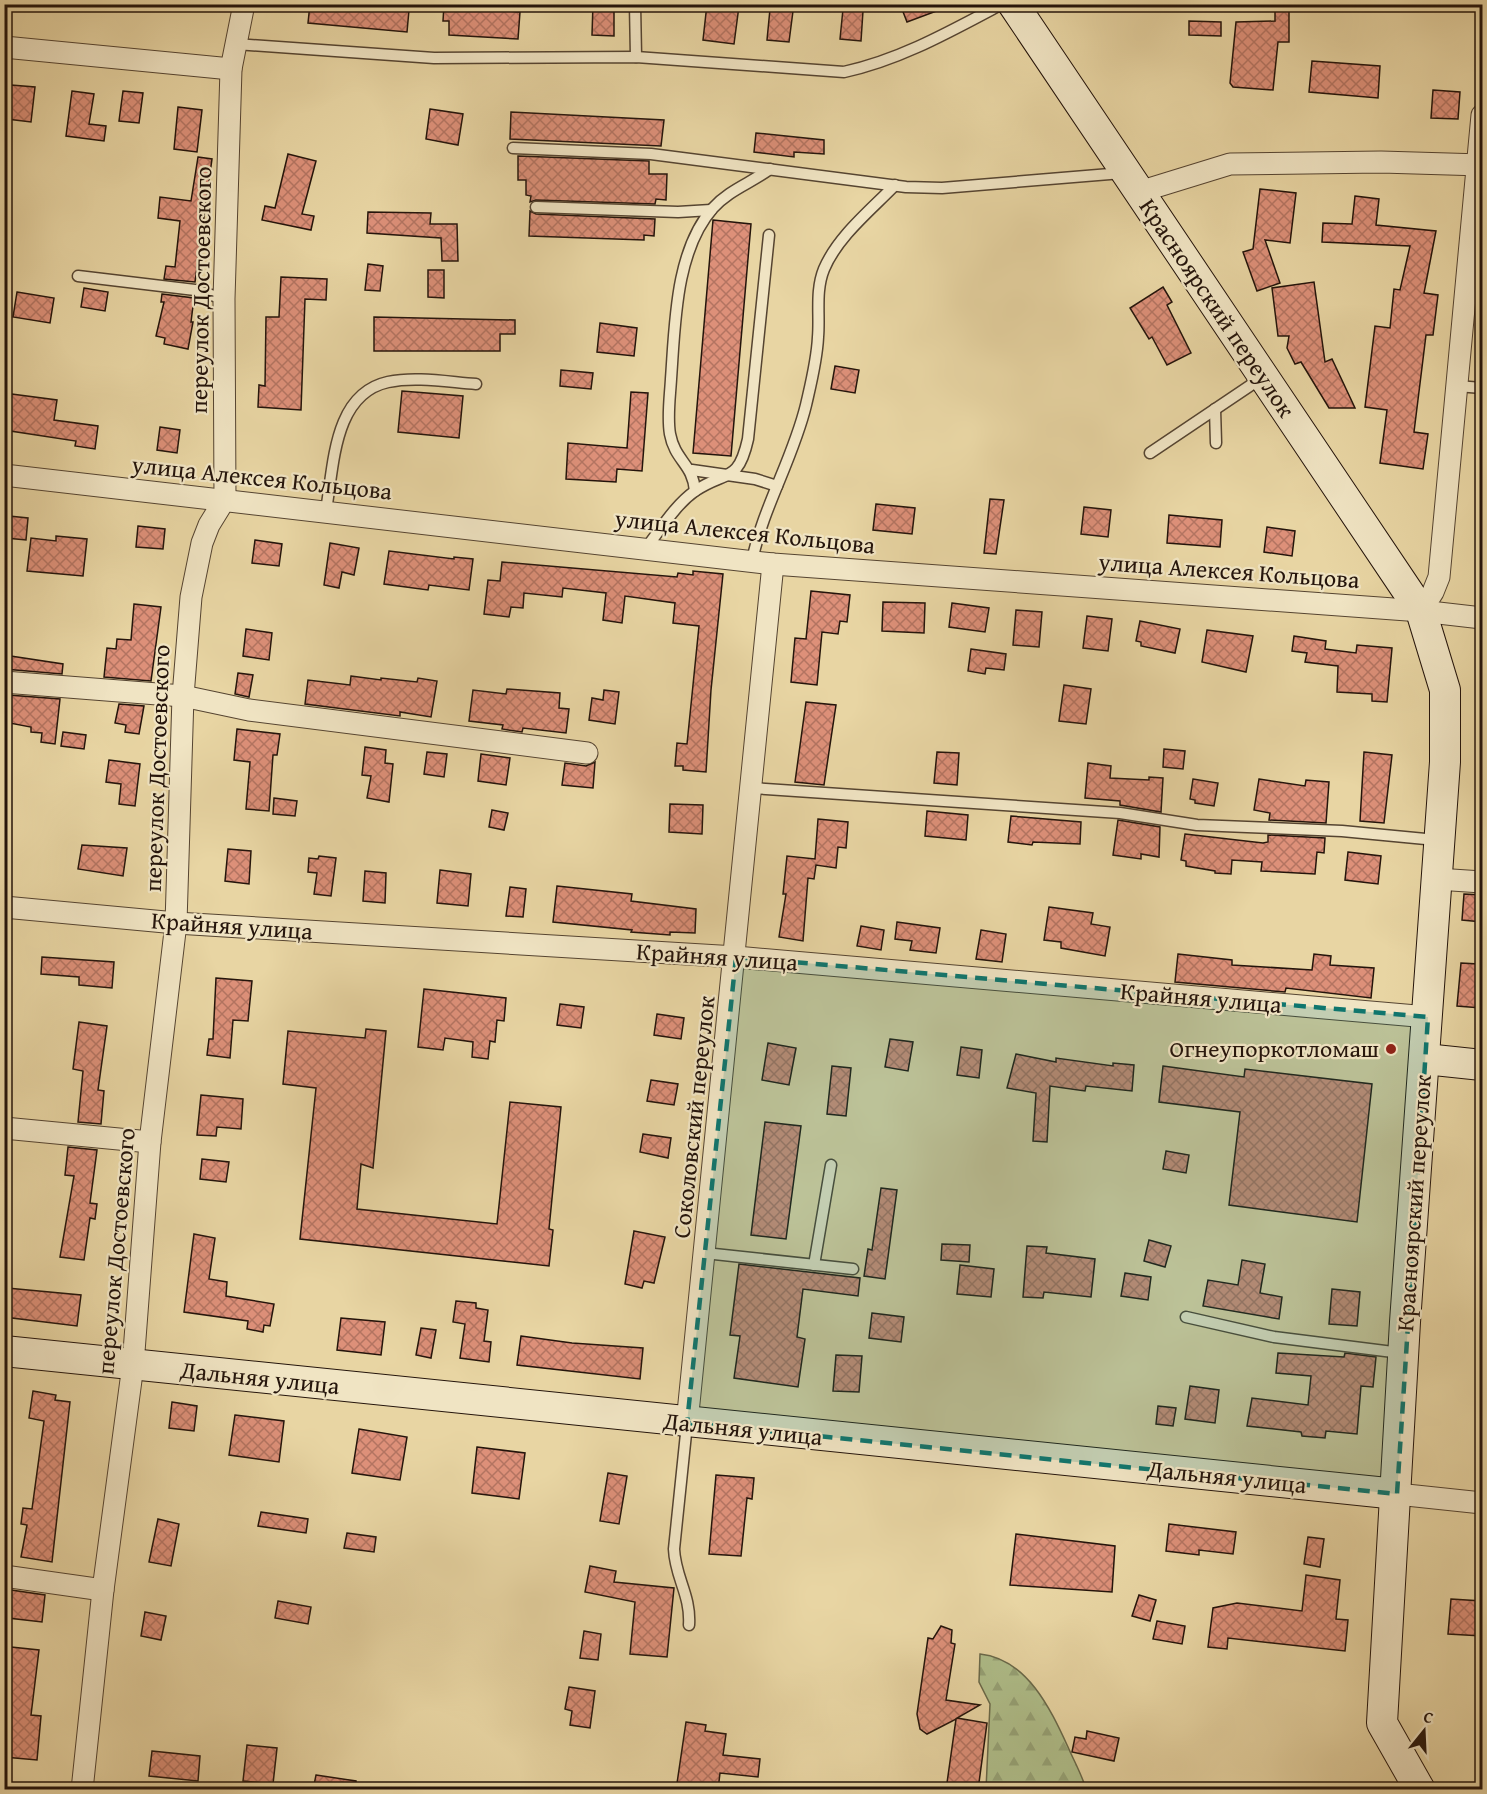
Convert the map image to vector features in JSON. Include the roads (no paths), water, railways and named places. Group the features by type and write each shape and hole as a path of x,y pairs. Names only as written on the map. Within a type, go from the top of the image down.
{"main road":[{"name":"Красноярский переулок","path":"1013,4 1421,611 1445,690 1445,762 1404,1353 1382,1723 1420,1790"},
{"path":"1425,1059 1482,1065"},
{"name":"Дальняя улица","path":"4,1351 687,1423 1397,1494"}],"street":[{"name":"переулок Достоевского","path":"82,1790 103,1590 133,1365 150,1142 176,923 183,696 197,562 209,525 225,499 224,299 231,69 244,4"},
{"path":"4,47 231,69"},
{"path":"1421,611 1433,592 1438,578 1480,164 1482,116"},
{"path":"1133,182 1230,164 1381,162 1480,164"},
{"name":"улица Алексея Кольцова","path":"4,475 326,510 773,564 1421,611 1482,618"},
{"name":"Соколовский переулок","path":"687,1423 736,957 773,564"},
{"path":"4,682 183,696 249,710 587,753"},
{"path":"1437,879 1482,882"},
{"name":"Крайняя улица","path":"4,907 176,923 736,957 1428,1017"},
{"path":"4,1128 150,1142"},
{"name":"Дальняя улица","path":"1397,1494 1482,1503"},
{"path":"4,1576 103,1590"}],"lane":[{"path":"635,4 636,57"},
{"path":"236,44 434,58 636,57 844,72 874,65 937,38 1002,4"},
{"path":"513,148 651,154 895,185 942,188 1133,182"},
{"path":"695,491 692,470 676,452 670,432 675,328 683,270 696,237 711,210 729,192 770,170"},
{"path":"752,561 761,529 799,430 806,405 817,349 819,286 824,270 846,236 895,185"},
{"path":"536,207 678,212 711,210"},
{"path":"646,548 672,513 695,491 732,475 742,461 748,439 769,235"},
{"path":"78,276 195,290 224,299"},
{"path":"1150,453 1263,377"},
{"path":"326,510 340,431 346,414 363,393 387,382 403,380 476,384"},
{"path":"1457,386 1482,388"},
{"path":"1215,409 1216,443"},
{"path":"692,470 732,475 777,486"},
{"path":"752,788 1120,813 1197,825 1342,831 1440,840"},
{"path":"814,1265 831,1166"},
{"path":"705,1253 854,1269"},
{"path":"1186,1317 1274,1337 1404,1353"},
{"path":"687,1423 674,1549 675,1567 688,1599 689,1624"}],"place":[{"name":"Огнеупоркотломаш","path":"1391,1049"}]}
